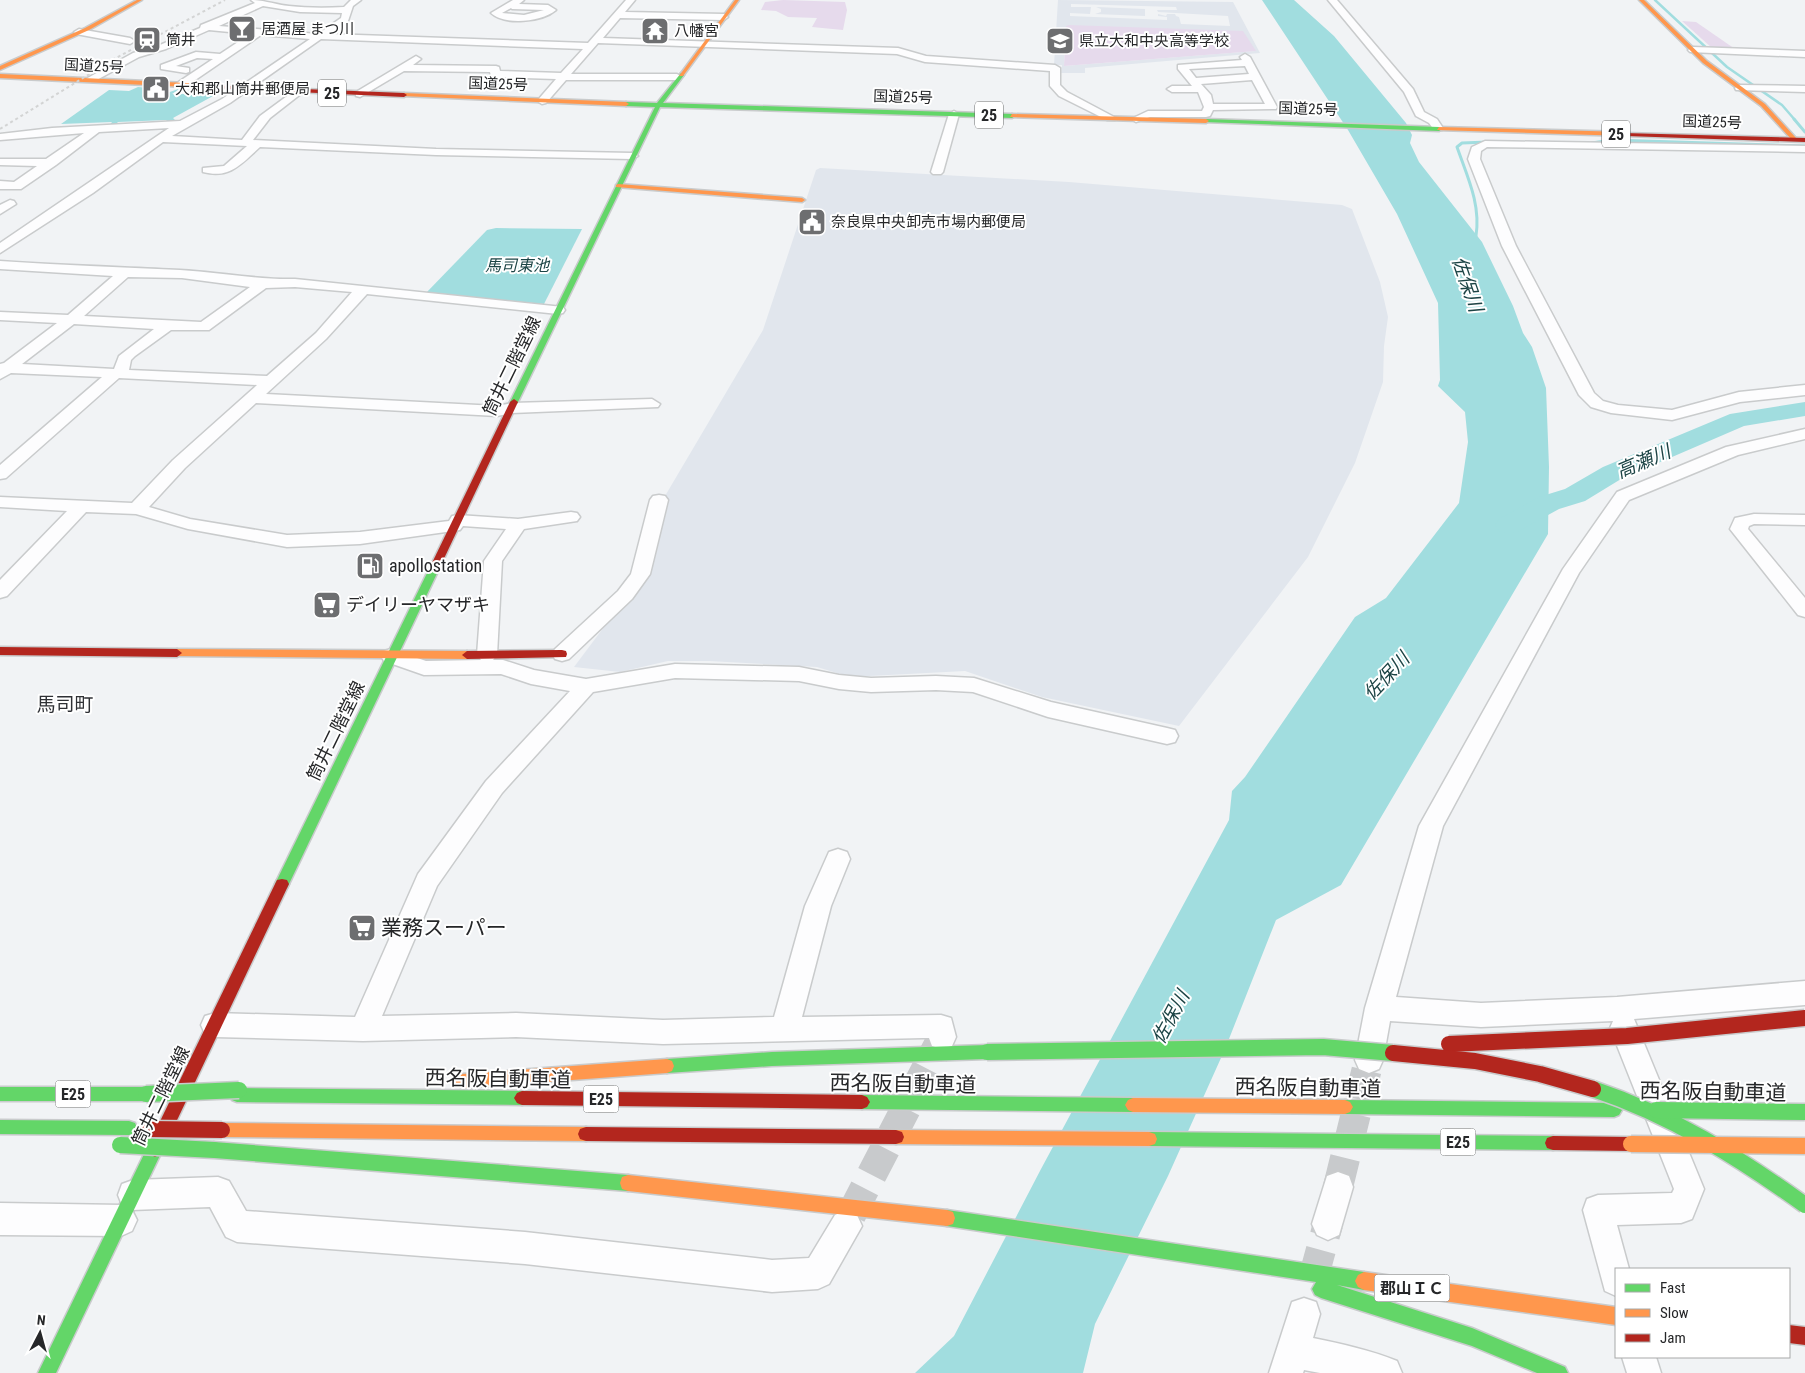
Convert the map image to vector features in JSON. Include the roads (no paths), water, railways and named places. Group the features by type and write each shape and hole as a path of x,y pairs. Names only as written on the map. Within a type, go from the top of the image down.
{"main road":[{"path":"1,75 140,0"},
{"name":"筒井二階堂線","path":"47,1373 658,104 737,0"},
{"path":"1641,0 1693,50 1763,105 1801,140"},
{"name":"国道25号","path":"1,75 360,94 542,101 1801,140"},
{"path":"618,186 802,200"},
{"path":"0,651 391,656 562,654"},
{"path":"454,1081 772,1059 987,1052 1522,1042 1678,1031 1805,1018"},
{"path":"1323,1047 1475,1061 1540,1074 1607,1093 1695,1134 1747,1163 1805,1205"},
{"path":"238,1093 395,1084"},
{"name":"西名阪自動車道","path":"0,1094 238,1093 965,1104 1805,1112"},
{"name":"E25","path":"0,1127 1805,1146"},
{"path":"116,1145 214,1150 576,1177 916,1214 1236,1263 1442,1325 1527,1358 1559,1373"},
{"name":"郡山ＩＣ","path":"1236,1263 1615,1316"},
{"path":"1790,1334 1805,1336"}],"street":[{"path":"299,8 314,0"},
{"path":"0,249 182,124 245,88 346,19 350,5 357,0"},
{"path":"490,17 520,0"},
{"path":"542,101 591,43 631,0"},
{"path":"1332,0 1409,91 1420,114 1433,121 1438,128"},
{"path":"89,80 136,55 163,47 258,2 313,10 348,10"},
{"path":"490,17 542,16 552,10 548,8 512,6"},
{"path":"181,85 236,45 259,32 313,10"},
{"path":"619,15 724,17"},
{"path":"490,17 504,22 497,27"},
{"path":"204,27 320,37 437,41 704,43 898,51 925,59 1055,68 1055,86 1063,94 1112,118"},
{"path":"79,32 130,41"},
{"path":"360,94 405,68 437,41"},
{"path":"1693,50 1805,54"},
{"path":"186,70 164,67 196,55 218,57"},
{"path":"157,84 218,57"},
{"path":"1136,119 1148,114 1206,114 1209,108 1208,93 1178,65 1246,60 1258,90 1272,107 1209,108"},
{"path":"405,68 496,69 495,74 677,77"},
{"path":"1194,81 1254,77"},
{"path":"1740,88 1805,89"},
{"path":"1172,89 1208,93"},
{"path":"245,143 259,128 265,120 264,118 298,91"},
{"path":"937,172 954,114"},
{"path":"0,137 182,124"},
{"path":"0,185 17,186 52,163 96,129"},
{"path":"1551,132 1560,144"},
{"path":"1632,134 1644,146"},
{"path":"0,149 21,135"},
{"path":"160,139 436,152 632,156"},
{"path":"207,170 228,170 258,143"},
{"path":"1805,149 1485,144 1476,149 1474,159 1509,246 1587,395 1597,404 1616,410 1672,415 1739,397 1805,390"},
{"path":"0,162 52,163"},
{"path":"10,229 30,230"},
{"path":"0,265 125,273 182,274 263,284 295,283 558,310"},
{"path":"2,370 71,320 125,273"},
{"path":"0,316 204,327 216,321 263,284"},
{"path":"137,510 179,464 321,336 363,289"},
{"path":"0,474 21,454 118,373 124,359 130,353 168,325"},
{"path":"2,370 118,373 270,381"},
{"path":"251,398 497,410 652,404"},
{"path":"1369,1060 1380,1008 1432,826 1570,573 1623,496 1732,451 1805,434"},
{"path":"0,453 21,454"},
{"path":"562,654 625,595 640,574 659,500"},
{"path":"0,502 82,505 137,510 188,524 287,541 360,538 456,523 518,524 571,518"},
{"path":"0,592 82,505"},
{"path":"1805,520 1754,519 1741,522 1738,530 1805,611"},
{"path":"487,655 493,561 518,524"},
{"path":"391,656 424,668 503,667 531,676 586,686 675,671 799,674 871,686 936,683 974,685 1048,710 1167,736"},
{"path":"363,1029 427,881 494,788 586,686"},
{"path":"785,1029 818,906 838,859"},
{"path":"1380,1008 1481,1015 1617,1009 1805,993"},
{"path":"1615,1276 1598,1210 1681,1208 1689,1189 1617,1009"},
{"path":"215,1025 363,1029 516,1025 663,1032 923,1026 941,1028 942,1037"},
{"path":"1328,1224 1338,1187"},
{"path":"0,1219 127,1208 218,1192 237,1226 525,1248 772,1276 818,1273 846,1226"},
{"path":"1304,1314 1290,1362 1350,1362 1385,1373"},
{"path":"1639,1358 1644,1373"}],"water":[{"name":"佐保川","path":"1262,0 1294,0 1334,36 1406,123 1412,135 1410,143 1419,162 1482,242 1513,306 1523,333 1532,347 1546,388 1549,467 1548,534 1341,885 1276,920 1225,1049 1168,1176 1095,1324 1083,1373 915,1373 954,1336 1041,1169 1229,820 1232,791 1245,777 1355,617 1386,598 1459,503 1468,442 1465,412 1438,386 1440,380 1438,303 1397,214 1348,130"},
{"path":"138,87 150,88 143,92 167,93 181,88 172,94 206,94 213,90 230,92 213,96 173,118 178,123 171,124 166,120 118,122 113,127 108,127 112,122 61,124 109,90 129,91"},
{"name":"馬司東池","path":"496,228 582,229 544,304 426,293 487,230"}],"waterway":[{"path":"1655,0 1727,67 1782,105 1795,120"},
{"path":"1794,119 1805,132"},
{"path":"1585,144 1612,140 1805,146"},
{"path":"1472,238 1476,236 1477,213 1469,179 1457,147 1462,143 1488,142"},
{"name":"高瀬川","path":"1509,525 1549,503 1575,495 1612,473 1663,453 1699,435 1739,419 1805,409"}],"tunnel":[{"path":"851,1215 939,1044"},
{"path":"1338,1187 1369,1060"},
{"path":"1313,1279 1328,1224"}],"railway":[{"path":"0,129 114,59 225,0"}],"place":[{"name":"居酒屋 まつ川","path":"242,29"},
{"name":"八幡宮","path":"655,31"},
{"name":"筒井","path":"147,40"},
{"name":"県立大和中央高等学校","path":"1060,41"},
{"name":"大和郡山筒井郵便局","path":"156,89"},
{"name":"奈良県中央卸売市場内郵便局","path":"812,222"},
{"name":"apollostation","path":"370,566"},
{"name":"デイリーヤマザキ","path":"327,605"},
{"name":"業務スーパー","path":"362,928"}],"district":[{"name":"馬司町","path":"65,704"}]}
